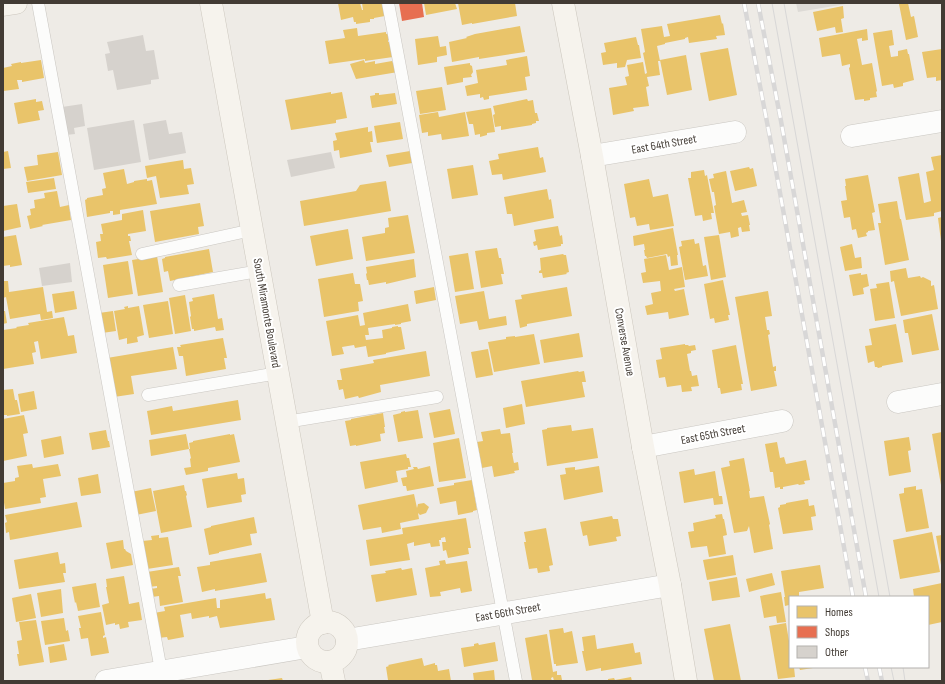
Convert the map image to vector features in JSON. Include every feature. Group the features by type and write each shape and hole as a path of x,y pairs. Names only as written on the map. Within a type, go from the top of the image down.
{"street":[{"path":"3,5 16,3"},
{"name":"South Miramonte Boulevard","path":"211,3 323,623"},
{"name":"Converse Avenue","path":"563,3 592,156 643,447 670,585 686,681"},
{"path":"852,136 942,122"},
{"name":"East 64th Street","path":"592,156 735,132"},
{"path":"898,402 942,394"},
{"name":"East 65th Street","path":"643,447 782,421"},
{"name":"East 66th Street","path":"347,640 670,585"},
{"path":"330,622 341,628 347,640 345,652 336,660 332,672 324,662 318,661 309,653 307,647 308,634 312,629 317,625 330,622"},
{"path":"106,681 162,676 307,647"}],"lane":[{"path":"38,3 162,676"},
{"path":"388,3 516,681"},
{"path":"142,254 252,230"},
{"path":"179,285 259,271"},
{"path":"148,395 278,373"},
{"path":"286,422 437,397"}],"shaded area":[{"path":"796,3 852,3 798,12"}],"building: Homes":[{"path":"338,3 360,3 363,10 362,3 384,3 385,16 370,19 370,22 356,24 353,17 341,20"},
{"path":"424,3 455,3 457,9 426,15"},
{"path":"458,3 515,3 517,16 462,25"},
{"path":"908,3 911,17 914,16 918,37 906,40 899,4"},
{"path":"843,6 844,18 841,19 843,32 836,33 835,27 817,31 813,12"},
{"path":"720,15 725,35 716,36 717,39 689,43 688,37 657,46 660,61 658,61 660,75 647,77 649,86 646,87 649,106 633,108 634,111 613,115 609,88 627,85 625,77 629,76 627,65 643,62 645,74 647,73 643,53 645,52 641,29 662,26 664,37 670,36 667,24"},
{"path":"520,26 525,52 479,59 479,57 452,62 449,42 467,38 466,37 475,34"},
{"path":"357,28 358,36 386,32 386,34 390,33 391,40 388,40 388,42 390,42 393,57 329,64 325,41 345,38 343,30"},
{"path":"867,29 868,40 862,41 862,38 857,39 862,65 872,63 877,97 864,101 864,99 855,100 849,68 850,64 842,66 840,54 822,57 819,38"},
{"path":"892,30 894,45 889,46 891,57 898,56 898,51 907,49 914,80 903,83 903,86 894,88 893,84 882,86 873,33"},
{"path":"438,36 440,47 446,46 447,55 437,57 437,62 418,65 415,39"},
{"path":"636,37 641,58 627,60 625,67 617,68 617,63 603,65 601,53 606,52 604,43"},
{"path":"728,48 737,95 709,101 700,53"},
{"path":"942,49 942,80 936,81 936,77 927,78 922,52"},
{"path":"686,55 692,90 667,95 660,60"},
{"path":"527,56 530,76 525,77 527,90 489,96 489,99 484,100 483,97 480,98 480,94 467,96 465,86 478,83 476,70 507,65 506,60"},
{"path":"41,60 44,78 22,82 22,80 17,80 19,89 3,91 3,68 12,66 11,64"},
{"path":"364,60 365,63 375,61 375,64 392,61 393,63 396,62 398,72 356,79 350,64"},
{"path":"470,63 473,72 471,75 472,77 463,78 463,82 447,85 444,67"},
{"path":"442,87 446,110 420,114 416,91"},
{"path":"331,92 331,94 342,92 347,118 336,120 336,123 291,130 285,100"},
{"path":"375,93 379,93 379,95 395,93 397,104 372,108 370,96 375,95"},
{"path":"36,99 36,102 42,101 44,110 38,111 40,120 18,124 14,103"},
{"path":"527,99 528,101 533,100 535,113 537,113 539,121 536,121 536,123 532,125 501,130 501,126 495,127 493,115 495,114 493,106"},
{"path":"491,108 495,132 487,133 487,135 480,137 480,134 475,135 473,124 469,124 466,112"},
{"path":"438,112 439,117 465,112 469,136 442,140 441,134 428,136 428,132 422,133 419,115"},
{"path":"400,122 403,139 377,143 374,126"},
{"path":"368,127 368,132 372,131 373,142 370,142 372,152 340,158 339,150 334,151 333,141 337,140 335,133"},
{"path":"538,147 540,158 543,157 546,172 503,180 502,174 492,175 489,161 499,159 498,154"},
{"path":"8,151 11,168 3,169 3,152"},
{"path":"410,151 412,163 389,167 386,155"},
{"path":"58,152 62,175 27,181 24,167 38,165 37,155"},
{"path":"942,155 942,211 934,213 934,216 906,220 898,177 919,173 924,203 931,201 926,172 934,170 931,157"},
{"path":"183,160 184,169 191,168 194,184 187,185 189,194 160,198 156,176 147,178 145,166"},
{"path":"473,165 478,195 452,199 447,169"},
{"path":"749,167 750,169 753,168 757,186 735,191 730,171"},
{"path":"124,169 127,184 134,181 147,179 147,181 152,180 157,204 120,210 120,214 113,215 113,211 110,211 110,213 87,217 85,200 87,198 103,195 102,189 106,188 103,173"},
{"path":"704,170 705,176 707,175 714,213 711,213 712,219 703,221 702,215 695,216 688,178 691,178 691,172"},
{"path":"726,171 732,203 744,200 747,212 741,213 742,216 748,215 750,225 750,231 742,232 741,227 738,228 739,236 731,238 730,232 719,234 714,206 716,205 714,192 712,192 709,179 714,178 713,174"},
{"path":"868,175 875,212 872,213 875,230 868,231 866,233 867,236 858,238 856,229 852,230 850,217 844,218 841,201 847,200 845,179"},
{"path":"54,178 56,189 28,193 26,182"},
{"path":"649,179 653,197 668,194 674,226 650,230 649,224 637,226 635,217 630,218 624,184"},
{"path":"386,181 391,211 304,226 300,201 356,191 360,185"},
{"path":"547,189 549,200 551,199 554,218 514,226 512,214 507,214 504,197"},
{"path":"57,191 60,207 69,205 71,220 42,225 43,226 30,229 27,216 31,215 30,209 35,208 34,200 45,198 44,193"},
{"path":"897,201 909,260 885,265 878,223 881,223 878,204"},
{"path":"200,203 204,226 198,227 199,234 155,242 150,211"},
{"path":"17,204 21,227 3,231 3,206"},
{"path":"143,210 146,231 128,234 131,241 129,241 132,255 107,259 106,257 98,258 96,242 101,241 100,234 103,234 101,224 122,220 122,214"},
{"path":"408,215 415,253 366,261 362,237 385,233 385,228 389,227 388,218"},
{"path":"942,217 942,241 941,241 938,218"},
{"path":"558,226 560,236 562,235 563,244 561,244 561,246 538,250 537,245 534,246 533,242 536,241 534,230"},
{"path":"673,228 678,255 678,265 671,266 670,256 668,257 667,254 647,258 645,256 644,244 634,246 633,236"},
{"path":"348,229 353,259 316,266 310,236"},
{"path":"16,235 22,265 10,267 10,265 3,266 3,237"},
{"path":"719,235 726,277 711,280 704,237"},
{"path":"694,239 695,244 699,243 703,266 706,265 708,276 685,280 679,247 682,246 681,241"},
{"path":"852,244 855,258 861,257 862,268 845,271 840,247"},
{"path":"497,248 499,258 501,258 504,274 501,274 503,284 481,288 475,251"},
{"path":"209,249 213,272 170,281 168,271 164,272 162,259 165,257"},
{"path":"468,253 474,289 455,292 449,256"},
{"path":"563,254 566,255 569,272 566,273 567,274 543,278 542,273 539,273 541,270 540,258"},
{"path":"666,255 669,270 682,267 685,287 674,289 675,291 684,289 689,315 669,319 668,312 647,315 645,306 653,304 651,293 661,291 660,281 643,283 641,273 646,272 644,259"},
{"path":"157,256 163,292 138,296 132,260"},
{"path":"414,259 416,277 386,284 386,282 369,285 366,267"},
{"path":"128,261 133,294 108,298 103,265"},
{"path":"906,268 908,278 920,276 921,278 923,277 931,281 931,286 934,285 938,309 901,316 894,281 891,282 890,271"},
{"path":"353,273 355,284 360,284 363,301 358,302 359,311 324,317 318,279"},
{"path":"861,273 861,275 867,274 869,286 863,288 864,294 853,296 849,275"},
{"path":"723,280 730,315 728,315 729,320 715,323 714,318 710,319 704,284"},
{"path":"3,281 8,281 9,292 43,287 47,312 52,311 53,318 41,320 40,314 10,319 6,297 3,298"},
{"path":"889,282 895,318 875,321 870,289 877,288 876,284"},
{"path":"434,287 436,300 416,304 414,291"},
{"path":"567,287 572,316 527,324 527,326 520,328 515,300 522,299 521,295"},
{"path":"74,291 77,309 55,313 52,294"},
{"path":"484,291 489,319 506,316 507,325 479,330 477,321 460,324 455,296"},
{"path":"768,291 772,316 765,317 767,330 769,330 770,334 768,335 773,367 776,366 776,371 774,371 777,386 751,391 735,297"},
{"path":"214,294 218,319 222,318 224,330 216,331 215,327 194,331 194,329 192,329 189,302 193,301 192,298"},
{"path":"185,295 191,331 175,334 169,298"},
{"path":"168,301 173,334 149,338 143,305"},
{"path":"408,304 411,321 395,325 368,328 369,335 365,335 366,340 383,338 382,330 398,326 401,327 405,349 368,357 366,346 355,348 354,345 342,347 344,354 332,356 326,321 358,315 360,326 365,325 363,313"},
{"path":"128,306 128,308 139,306 144,335 137,337 138,342 127,344 127,338 119,340 114,311 125,309 124,307"},
{"path":"3,311 5,311 7,323 3,324"},
{"path":"113,311 116,331 102,333 99,313"},
{"path":"932,314 939,350 912,355 908,333 905,333 903,320"},
{"path":"64,317 68,336 74,335 77,353 41,359 38,341 34,342 36,352 32,353 34,364 3,369 3,330 29,325 28,323"},
{"path":"896,324 903,362 878,368 875,367 874,361 868,363 865,346 872,345 869,329"},
{"path":"579,333 583,357 544,363 540,340"},
{"path":"534,334 540,364 494,372 488,342 506,339 506,337"},
{"path":"223,338 227,358 224,358 226,369 186,376 183,356 179,356 177,347 181,347 180,345"},
{"path":"685,344 689,346 695,345 696,350 687,354 690,371 692,376 697,375 699,386 691,387 692,391 682,392 681,385 667,387 665,377 659,378 656,360 662,359 660,348"},
{"path":"736,345 743,384 741,384 742,390 721,394 720,388 718,388 712,350"},
{"path":"173,347 177,369 131,376 134,394 114,397 107,358"},
{"path":"488,349 493,375 476,378 471,352"},
{"path":"426,351 430,376 380,385 381,392 359,398 358,396 345,399 343,389 339,390 337,380 342,380 340,369 374,363 373,360"},
{"path":"584,371 586,382 582,382 585,397 526,407 521,381"},
{"path":"13,389 20,414 7,416 3,415 3,390"},
{"path":"34,391 37,409 21,412 18,394"},
{"path":"238,400 241,420 151,435 147,411 172,406 173,411"},
{"path":"522,404 525,424 506,428 503,408"},
{"path":"450,409 455,434 434,438 429,413"},
{"path":"418,410 423,438 398,442 393,415 405,411"},
{"path":"383,413 385,433 380,434 381,441 350,446 345,421"},
{"path":"24,415 28,433 23,434 27,456 3,461 3,419"},
{"path":"571,425 572,431 593,428 598,458 547,466 542,430"},
{"path":"500,429 501,434 510,433 514,463 518,462 519,470 514,471 515,473 494,477 492,466 482,468 477,442 483,441 481,432"},
{"path":"106,430 110,447 92,450 89,433"},
{"path":"942,432 942,485 941,485 932,434"},
{"path":"186,434 189,449 151,456 149,440"},
{"path":"234,434 240,462 208,468 208,471 186,475 184,468 191,467 189,443"},
{"path":"61,436 64,454 44,458 41,440"},
{"path":"909,437 911,450 908,451 911,472 889,476 884,441"},
{"path":"459,438 466,478 439,482 433,443"},
{"path":"777,442 780,458 784,457 786,464 806,460 810,480 804,481 805,484 783,487 783,489 780,489 780,487 775,488 773,472 770,472 765,444"},
{"path":"406,454 407,458 409,458 411,467 396,471 398,482 365,489 360,462"},
{"path":"744,458 750,498 764,496 770,524 773,549 754,553 749,526 747,531 734,533 721,468 730,466 729,461"},
{"path":"32,464 33,468 58,464 61,476 43,479 46,497 40,498 41,503 5,509 3,483 15,481 15,478 19,477 17,466"},
{"path":"430,466 434,486 407,491 406,486 403,486 401,478 407,477 406,471 414,469 413,467 417,467 418,469"},
{"path":"599,466 603,492 564,500 560,475 566,474 565,468 575,467 575,470"},
{"path":"694,469 695,475 715,471 719,496 722,496 723,504 714,505 713,498 684,503 679,472"},
{"path":"237,473 238,479 244,478 246,494 241,495 242,502 207,508 202,479"},
{"path":"98,474 101,493 81,496 78,478"},
{"path":"472,480 477,510 458,515 456,501 440,504 437,488"},
{"path":"184,485 192,527 161,533 153,491"},
{"path":"916,486 916,490 922,489 929,528 906,532 899,494 904,493 904,488"},
{"path":"151,488 156,511 136,515 131,492"},
{"path":"414,494 417,508 418,504 424,503 429,507 426,513 420,515 418,513 419,519 400,523 401,529 382,533 381,527 363,530 358,505"},
{"path":"808,499 809,506 814,505 816,516 811,517 813,530 783,534 778,508 780,505"},
{"path":"77,502 82,527 10,540 9,532 6,533 5,523 7,522 5,515"},
{"path":"722,514 727,535 723,536 726,554 709,557 707,546 691,548 688,532 694,531 693,523 716,518 715,515"},
{"path":"612,516 613,519 618,519 621,536 616,537 617,541 589,546 587,535 583,536 580,522"},
{"path":"254,517 257,533 250,534 252,545 209,555 204,529 211,526"},
{"path":"466,518 471,548 468,548 469,554 448,558 446,550 443,551 442,542 446,542 445,537 439,540 440,546 431,547 430,543 414,546 414,542 407,544 410,560 370,566 366,540 403,534 402,528"},
{"path":"546,528 553,565 549,566 550,571 538,573 537,568 529,569 524,542 526,542 524,532"},
{"path":"932,532 940,572 900,579 893,540"},
{"path":"159,535 159,538 168,537 173,565 147,569 142,541 152,540 151,536"},
{"path":"942,535 942,564 941,565 936,536"},
{"path":"123,540 124,549 131,554 133,565 111,569 106,543"},
{"path":"58,552 60,564 65,563 66,573 63,573 65,582 19,589 14,560"},
{"path":"261,553 267,582 202,592 197,567 210,565 210,562"},
{"path":"733,555 736,575 707,580 703,560"},
{"path":"445,560 446,564 467,561 472,591 461,593 460,588 440,592 441,596 430,597 425,568 440,565 439,561"},
{"path":"820,565 824,588 799,592 799,596 789,596 789,605 785,606 781,571"},
{"path":"179,567 181,576 178,576 183,602 160,606 159,596 152,597 150,589 157,588 157,586 149,587 147,572"},
{"path":"401,568 402,570 412,568 417,595 376,602 371,575 386,573 385,571"},
{"path":"772,573 775,585 749,592 746,579"},
{"path":"124,576 129,604 139,602 142,620 128,622 129,627 120,629 119,624 115,625 115,623 106,625 102,605 109,603 106,579"},
{"path":"737,577 740,597 712,601 709,582"},
{"path":"96,583 100,607 78,611 72,587"},
{"path":"942,583 942,622 929,625 929,596 914,596 913,589"},
{"path":"61,589 63,613 41,617 37,593"},
{"path":"781,592 786,622 777,623 776,616 764,618 760,596"},
{"path":"265,593 266,599 271,598 275,620 220,628 217,616 192,619 191,613 180,615 184,637 168,640 167,637 158,638 154,613 165,611 164,607 216,598 217,608 220,608 220,600"},
{"path":"31,594 36,618 16,622 12,598"},
{"path":"101,612 105,635 103,638 106,637 109,653 91,656 88,638 81,639 79,628 81,628 78,616"},
{"path":"64,618 66,631 68,630 70,641 45,645 41,621"},
{"path":"36,620 44,662 19,666 17,641 22,640 19,622"},
{"path":"786,623 789,641 789,668 794,668 795,677 778,679 769,626"},
{"path":"730,624 741,681 714,681 704,629"},
{"path":"563,628 564,633 572,631 578,663 556,666 556,664 554,664 549,630"},
{"path":"547,634 553,672 557,671 557,675 561,675 562,680 554,681 553,677 551,678 552,681 532,680 525,638"},
{"path":"595,635 597,649 633,643 635,653 640,652 642,664 601,671 601,668 586,671 582,651 584,651 582,637"},
{"path":"495,642 498,661 464,667 461,648 474,646 474,644 478,643 479,645"},
{"path":"64,644 67,660 50,663 48,647"},
{"path":"422,658 424,666 435,663 438,671 449,669 451,681 388,680 386,667 389,666 388,665"},
{"path":"799,668 813,668 800,670"},
{"path":"494,670 495,681 474,681 473,673"},
{"path":"631,677 632,681 608,681 608,679 614,678 615,680"},
{"path":"282,678 283,681 268,681 268,680"}],"building: Shops":[{"path":"399,3 422,3 424,17 402,21"}],"building: Other":[{"path":"143,35 146,51 154,50 159,79 151,80 151,84 117,90 113,70 108,71 105,54 110,53 107,42"},
{"path":"82,104 85,126 74,128 75,134 66,135 62,107"},
{"path":"134,120 141,162 94,170 87,128"},
{"path":"166,120 169,134 182,132 186,153 149,160 143,124"},
{"path":"331,152 335,168 291,177 287,160"},
{"path":"70,263 72,282 42,286 39,268"}],"tram line":[{"path":"772,3 879,596"},
{"path":"784,3 890,596"},
{"path":"891,668 894,681"},
{"path":"903,668 905,681"}],"railway":[{"path":"744,3 771,143 853,596"},
{"path":"758,3 781,121 866,596"},
{"path":"865,668 868,681"},
{"path":"879,668 882,681"}]}
